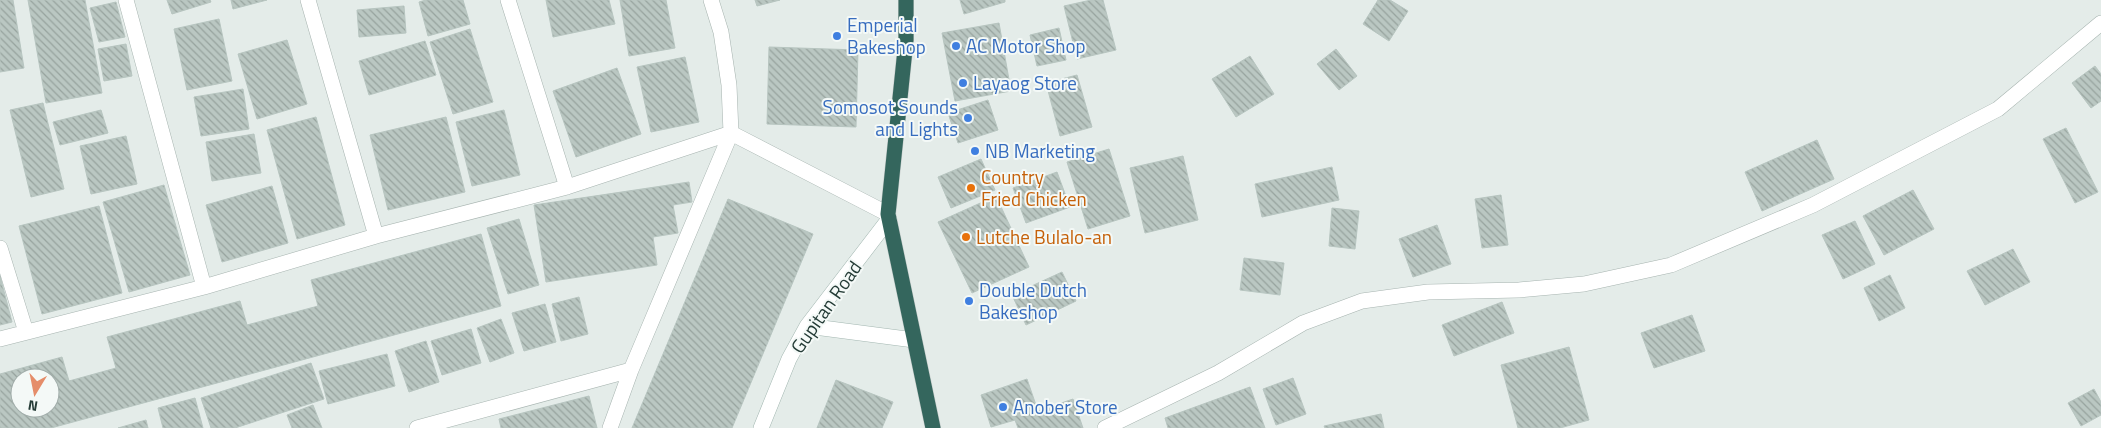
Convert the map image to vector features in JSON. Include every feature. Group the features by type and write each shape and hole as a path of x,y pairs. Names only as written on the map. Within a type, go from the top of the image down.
{"highway":[{"path":"906,0 906,40 888,216 932,428"}],"street":[{"path":"126,0 204,287"},
{"path":"308,0 376,236"},
{"path":"508,0 567,187"},
{"path":"610,428 631,370 731,133 729,85 722,32 711,0"},
{"path":"1105,428 1218,373 1303,323 1362,301 1428,292 1519,290 1584,284 1671,265 1813,205 1998,108 2101,23"},
{"path":"0,339 204,287 376,236 567,187 731,133 888,216"},
{"name":"Gupitan Road","path":"761,428 789,359 807,326 888,216"},
{"path":"0,248 26,332"},
{"path":"807,326 914,340"},
{"path":"417,428 631,370"}],"building":[{"path":"0,0 13,0 24,68 0,72"},
{"path":"28,0 85,0 102,93 46,103"},
{"path":"167,0 210,0 211,2 172,14"},
{"path":"231,0 267,0 233,9"},
{"path":"426,0 463,0 470,24 428,36 419,2"},
{"path":"546,0 609,0 615,24 553,37"},
{"path":"620,0 666,0 675,48 629,56"},
{"path":"755,0 780,0 757,6"},
{"path":"960,0 1005,0 1005,2 964,14"},
{"path":"1091,0 1103,0 1116,50 1077,59 1064,6"},
{"path":"1378,0 1390,0 1408,11 1389,41 1363,24"},
{"path":"116,2 125,37 99,42 90,8"},
{"path":"404,6 406,33 359,37 357,10"},
{"path":"219,19 232,81 187,90 174,29"},
{"path":"999,23 1011,91 955,101 942,33"},
{"path":"1059,28 1066,60 1037,66 1030,35"},
{"path":"470,29 493,102 453,114 430,42"},
{"path":"287,40 307,104 257,119 238,54"},
{"path":"425,41 436,75 369,95 359,61"},
{"path":"126,44 132,76 104,81 98,49"},
{"path":"769,47 858,50 856,127 767,124"},
{"path":"1336,49 1357,76 1339,90 1317,64"},
{"path":"1250,56 1274,94 1236,117 1212,79"},
{"path":"685,57 699,122 651,132 637,67"},
{"path":"2095,66 2101,74 2101,101 2091,108 2072,83"},
{"path":"617,68 641,134 576,157 553,91"},
{"path":"1077,75 1092,127 1060,136 1046,83"},
{"path":"243,89 249,129 201,136 194,97"},
{"path":"988,100 998,130 958,143 948,113"},
{"path":"43,103 64,189 31,197 10,110"},
{"path":"101,110 108,133 60,145 53,122"},
{"path":"504,110 520,175 472,186 456,122"},
{"path":"316,117 345,225 297,239 267,130"},
{"path":"446,117 465,192 388,210 370,135"},
{"path":"2066,128 2098,192 2075,203 2043,139"},
{"path":"254,134 261,173 212,181 206,142"},
{"path":"126,136 137,184 91,194 80,146"},
{"path":"1817,140 1834,179 1762,211 1745,172"},
{"path":"1109,149 1130,216 1088,229 1067,162"},
{"path":"1183,156 1198,220 1145,233 1130,168"},
{"path":"981,159 995,190 951,208 938,177"},
{"path":"1332,167 1339,200 1262,217 1255,184"},
{"path":"1057,172 1070,207 1026,223 1013,188"},
{"path":"689,182 692,202 673,205 678,233 653,237 657,265 546,282 534,205"},
{"path":"164,185 190,275 129,292 103,202"},
{"path":"272,186 288,243 222,262 206,205"},
{"path":"1913,190 1934,229 1884,255 1863,216"},
{"path":"1501,195 1508,245 1482,248 1475,199"},
{"path":"996,196 1029,267 972,293 938,222"},
{"path":"728,199 813,234 732,428 632,428"},
{"path":"99,206 122,293 42,314 19,226"},
{"path":"1332,208 1359,211 1355,249 1329,246"},
{"path":"519,219 539,285 508,294 487,228"},
{"path":"1855,221 1875,264 1843,279 1822,235"},
{"path":"1437,225 1451,264 1413,277 1399,239"},
{"path":"481,234 501,306 51,428 0,428 0,374 10,371 10,418 60,418 60,368 22,368 62,357 69,381 116,368 107,337 240,301 247,325 318,306 311,280"},
{"path":"2013,249 2030,282 1985,305 1967,271"},
{"path":"1244,258 1284,263 1280,295 1240,290"},
{"path":"1062,272 1076,301 1026,325 1012,295"},
{"path":"1890,275 1905,308 1879,321 1864,288"},
{"path":"0,276 12,322 0,325"},
{"path":"579,297 588,334 561,341 552,304"},
{"path":"1502,302 1514,333 1454,356 1442,325"},
{"path":"545,304 556,342 524,351 512,313"},
{"path":"1692,315 1705,351 1654,368 1641,333"},
{"path":"501,319 514,353 490,362 477,328"},
{"path":"471,329 481,363 442,375 431,341"},
{"path":"426,341 439,382 409,392 395,351"},
{"path":"1569,347 1589,420 1560,428 1518,428 1501,365"},
{"path":"387,354 395,386 328,404 319,371"},
{"path":"311,363 324,399 235,428 211,428 201,398"},
{"path":"1293,378 1306,414 1276,425 1263,389"},
{"path":"1027,379 1038,411 1073,399 1083,428 1018,428 1015,420 991,427 981,395"},
{"path":"836,380 893,402 882,428 817,428"},
{"path":"1250,387 1265,428 1168,428 1165,418"},
{"path":"2094,389 2101,402 2101,415 2081,426 2068,403"},
{"path":"589,396 597,428 501,428 499,419"},
{"path":"195,398 203,428 163,428 158,408"},
{"path":"313,405 322,428 292,428 287,415"},
{"path":"1381,414 1384,428 1325,428 1324,426"},
{"path":"146,420 148,428 118,428"}],"place":[{"name":"Emperial Bakeshop","path":"837,36"},
{"name":"AC Motor Shop","path":"956,46"},
{"name":"Layaog Store","path":"963,83"},
{"name":"Somosot Sounds and Lights","path":"968,118"},
{"name":"NB Marketing","path":"975,151"},
{"name":"Country Fried Chicken","path":"971,188"},
{"name":"Lutche Bulalo-an","path":"966,237"},
{"name":"Double Dutch Bakeshop","path":"969,301"},
{"name":"Anober Store","path":"1003,407"}]}
